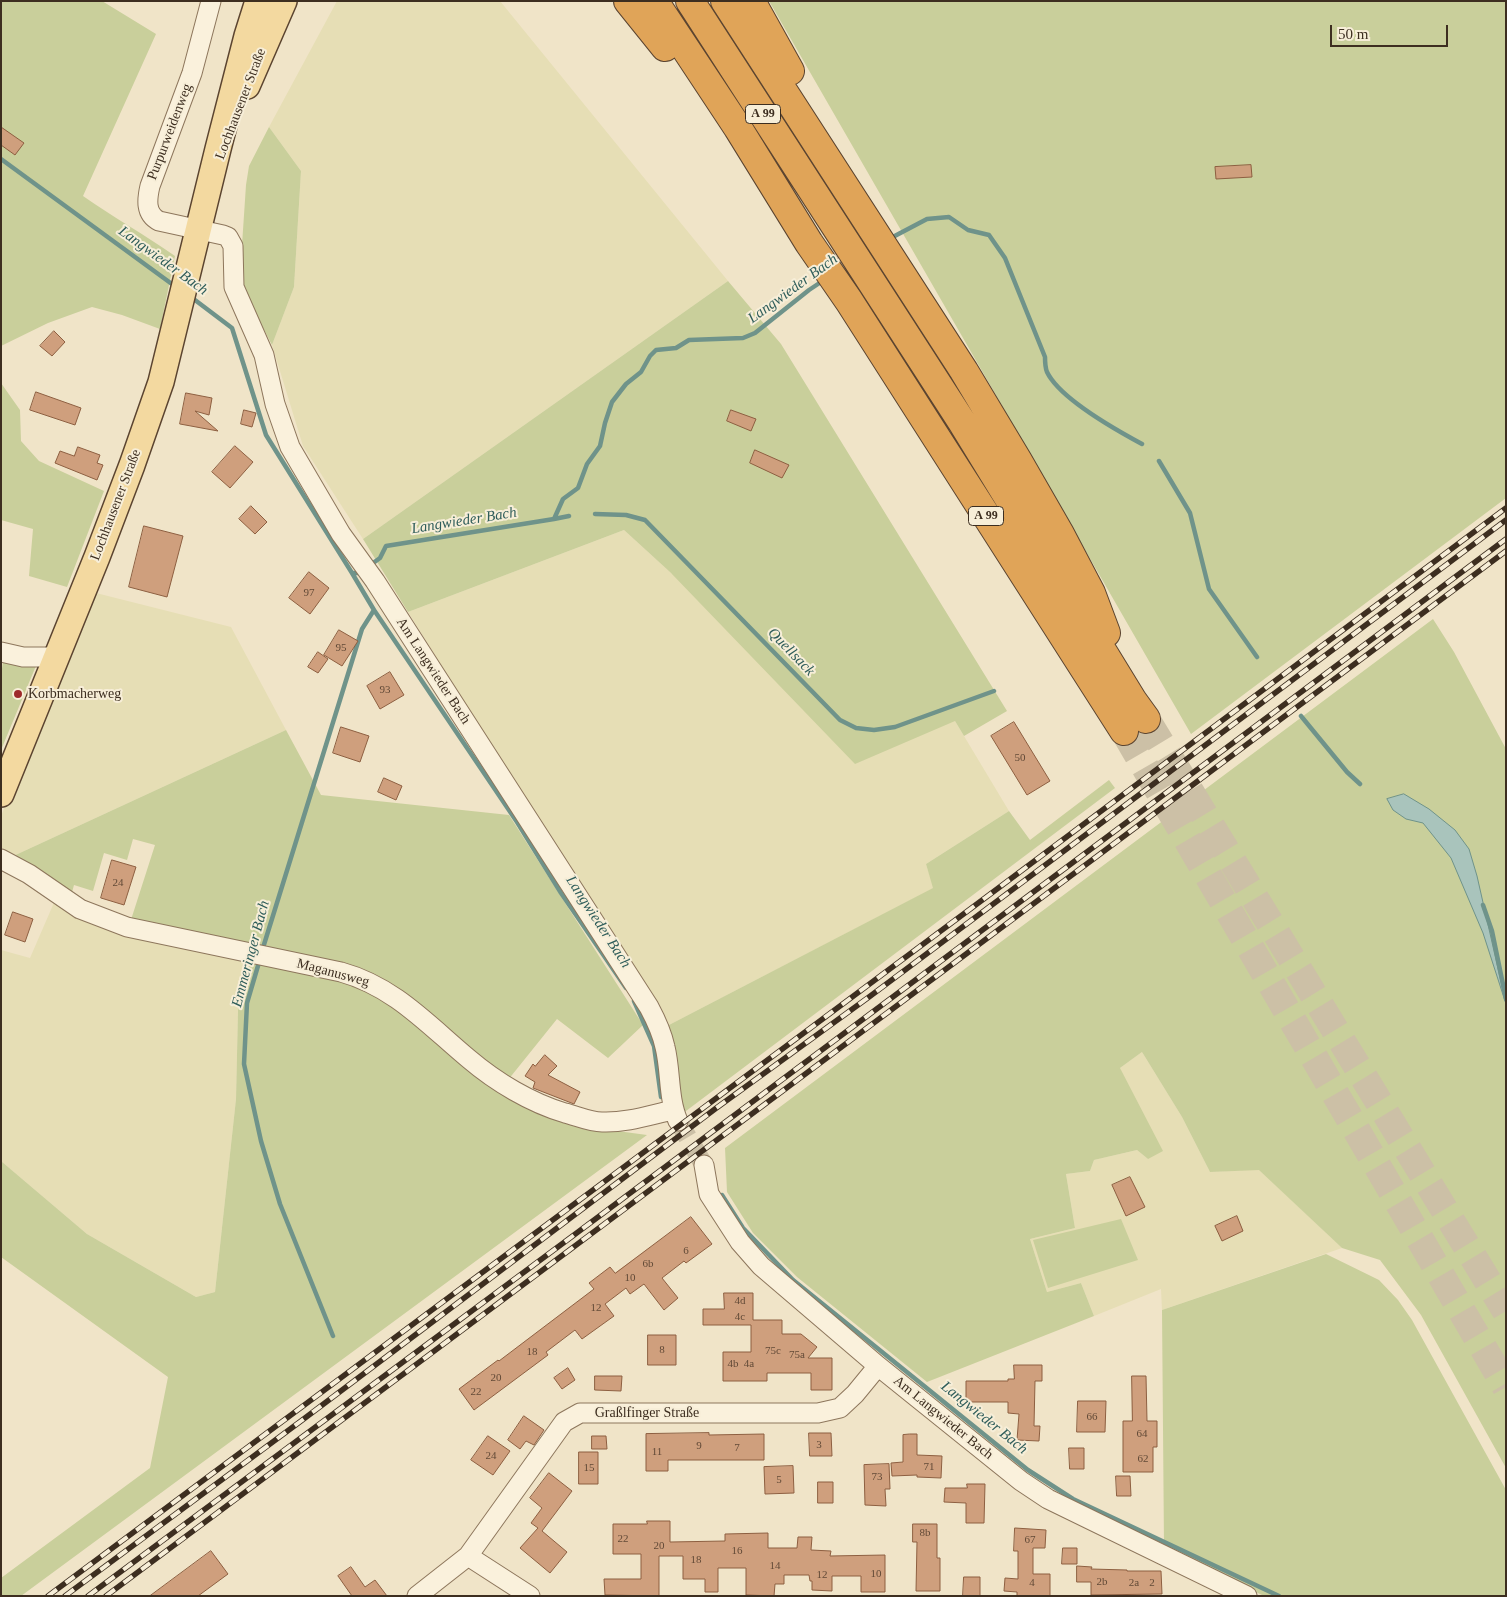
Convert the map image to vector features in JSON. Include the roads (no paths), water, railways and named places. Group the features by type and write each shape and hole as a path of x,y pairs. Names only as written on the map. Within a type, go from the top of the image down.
{"highway":[{"path":"628,1 649,25 708,105 738,128"},
{"name":"A 99","path":"654,1 738,128 810,243 1134,717"},
{"name":"A 99","path":"690,1 962,422 1134,717"},
{"path":"724,1 969,379 1060,534 1091,593 1134,717"},
{"path":"751,1 828,141 855,202"}],"main road":[{"name":"Lochhausener Straße","path":"1,794 97,557 155,401 247,36 258,1"},
{"name":"Lochhausener Straße","path":"201,219 230,128 284,1"}],"street":[{"name":"Purpurweidenweg","path":"201,219 159,221 151,214 147,202 152,178 192,73 211,1"},
{"name":"Am Langwieder Bach","path":"201,219 231,241 233,246 234,288 264,355 276,404 290,446 341,534 365,567 657,1022 666,1047 675,1115"},
{"path":"1,652 23,657 56,657"},
{"name":"Maganusweg","path":"1,859 29,874 80,909 127,927 341,972 375,984 431,1025 486,1073 536,1102 556,1110 599,1122 617,1122 675,1115"},
{"name":"Am Langwieder Bach","path":"704,1165 709,1194 745,1248 761,1266 878,1366 1021,1481 1048,1498 1248,1596"},
{"name":"Graßlfinger Straße","path":"417,1596 468,1556 564,1422 580,1413 818,1413 840,1408 855,1394 878,1366"},
{"path":"468,1556 530,1596"}],"water":[{"path":"1404,794 1429,809 1455,830 1469,849 1477,876 1506,1004 1483,933 1451,858 1423,823 1406,819 1393,810 1387,799"}],"waterway":[{"name":"Langwieder Bach","path":"1,159 176,287"},
{"name":"Langwieder Bach","path":"889,239 927,219 949,217 968,230 989,235 1005,258 1045,357 1047,372 1054,382 1064,393 1090,413 1142,444"},
{"name":"Langwieder Bach","path":"369,566 380,558 386,546 554,519 563,499 578,488 587,464 600,446 612,402 626,384 641,372 650,356 656,350 676,348 689,340 743,338 755,333 824,280"},
{"name":"Langwieder Bach","path":"191,297 232,328 266,435 352,573 358,573 362,570"},
{"name":"Langwieder Bach","path":"1159,461 1190,513 1209,589 1257,657"},
{"name":"Quellsack","path":"595,514 626,515 645,520 840,720 856,728 874,730 895,727 994,691"},
{"name":"Quellsack","path":"554,519 569,516"},
{"name":"Langwieder Bach","path":"352,573 374,610 626,988"},
{"name":"Emmeringer Bach","path":"262,951 362,629 374,610"},
{"name":"Langwieder Bach","path":"1301,716 1347,772 1360,784"},
{"name":"Langwieder Bach","path":"1483,905 1492,931 1506,999"},
{"name":"Emmeringer Bach","path":"260,959 247,1003 244,1064 261,1141 280,1204 333,1336"},
{"name":"Langwieder Bach","path":"634,1001 654,1046 661,1097"},
{"name":"Langwieder Bach","path":"722,1195 743,1228 793,1280 1028,1470 1073,1499 1279,1596"}],"tunnel":[{"path":"1146,719 1506,1311"},
{"path":"1124,731 1506,1387"},
{"path":"678,1121 704,1165"}],"railway":[{"path":"48,1596 1506,508"},
{"path":"65,1596 1506,520"},
{"path":"88,1596 1506,539"},
{"path":"106,1596 1506,551"}],"place":[{"name":"Korbmacherweg","path":"18,694"}]}
